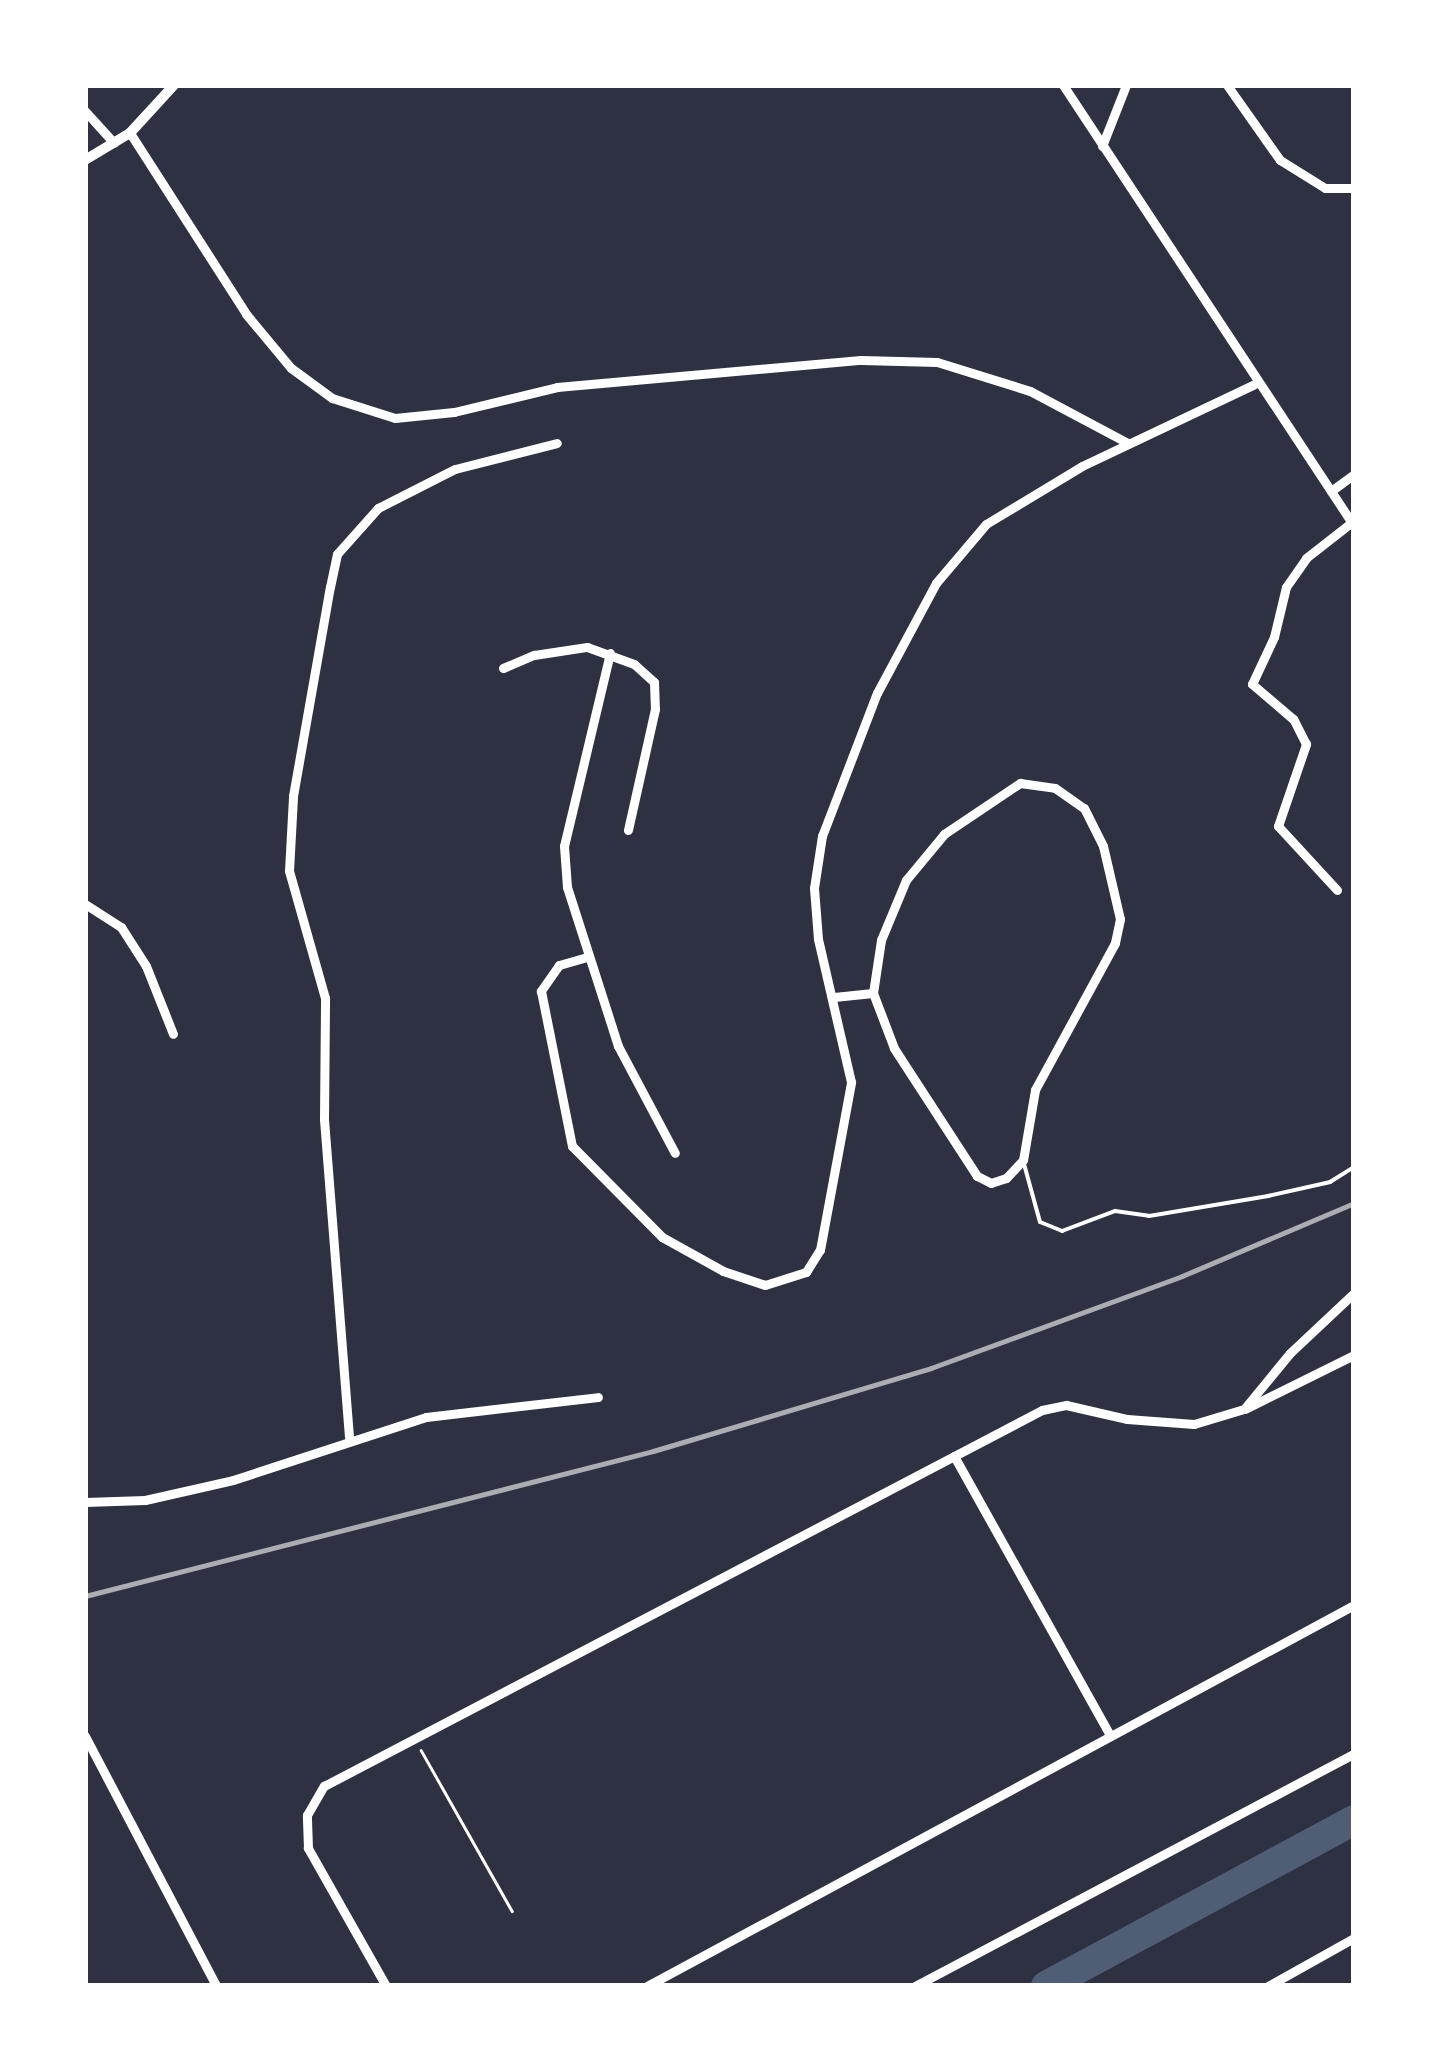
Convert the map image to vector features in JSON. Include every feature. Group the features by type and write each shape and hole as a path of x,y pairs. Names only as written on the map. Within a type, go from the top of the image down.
{"street":[{"path":"85,160 130,132 174,85"},
{"path":"1064,85 1255,384 1353,524 1306,558 1286,587 1274,637 1252,684 1293,718 1306,744 1278,826 1337,890"},
{"path":"1102,146 1126,85"},
{"path":"1227,85 1280,160 1324,188 1354,188"},
{"path":"85,111 114,143"},
{"path":"130,132 246,314 291,368 332,398 395,418 454,412 557,387 862,360 938,362 1030,391 1128,443"},
{"path":"586,957 559,966 541,990 572,1146 662,1237 765,1285 806,1272 820,1250 851,1102 834,996 818,940 814,888 822,836 878,693 936,583 986,524 1128,443 1255,384"},
{"path":"349,1437 324,1118 324,998 289,871 294,796 330,587 337,554 378,508 455,469 556,443"},
{"path":"1330,491 1354,474"},
{"path":"503,668 560,648 610,653 646,674 657,693 628,830"},
{"path":"610,653 564,846 566,887 618,1046 675,1153"},
{"path":"1020,783 1055,788 1084,808 1103,846 1118,931 1035,1090 1022,1160 1006,1178 991,1184 976,1176 894,1048 873,993 881,940 906,880 944,834 1020,783"},
{"path":"85,904 121,927 146,966 173,1034"},
{"path":"834,996 873,993"},
{"path":"1244,1410 1290,1353 1354,1292"},
{"path":"386,1986 308,1848 307,1815 324,1786 1042,1410 1066,1405 1127,1420 1194,1424 1244,1410 1354,1356"},
{"path":"85,1502 145,1500 233,1480 349,1437 476,1408 598,1397"},
{"path":"954,1456 1110,1736"},
{"path":"646,1986 1354,1605"},
{"path":"85,1736 216,1986"},
{"path":"915,1986 1354,1754"},
{"path":"1268,1986 1354,1938"}],"lane":[{"path":"1022,1160 1040,1222 1062,1231 1114,1211 1149,1216 1330,1182 1354,1167"}],"path":[{"path":"416,1740 512,1910"}],"waterway":[{"path":"1046,1986 1354,1820"}],"railway":[{"path":"85,1596 653,1451 931,1368 1182,1276 1354,1203"}]}
